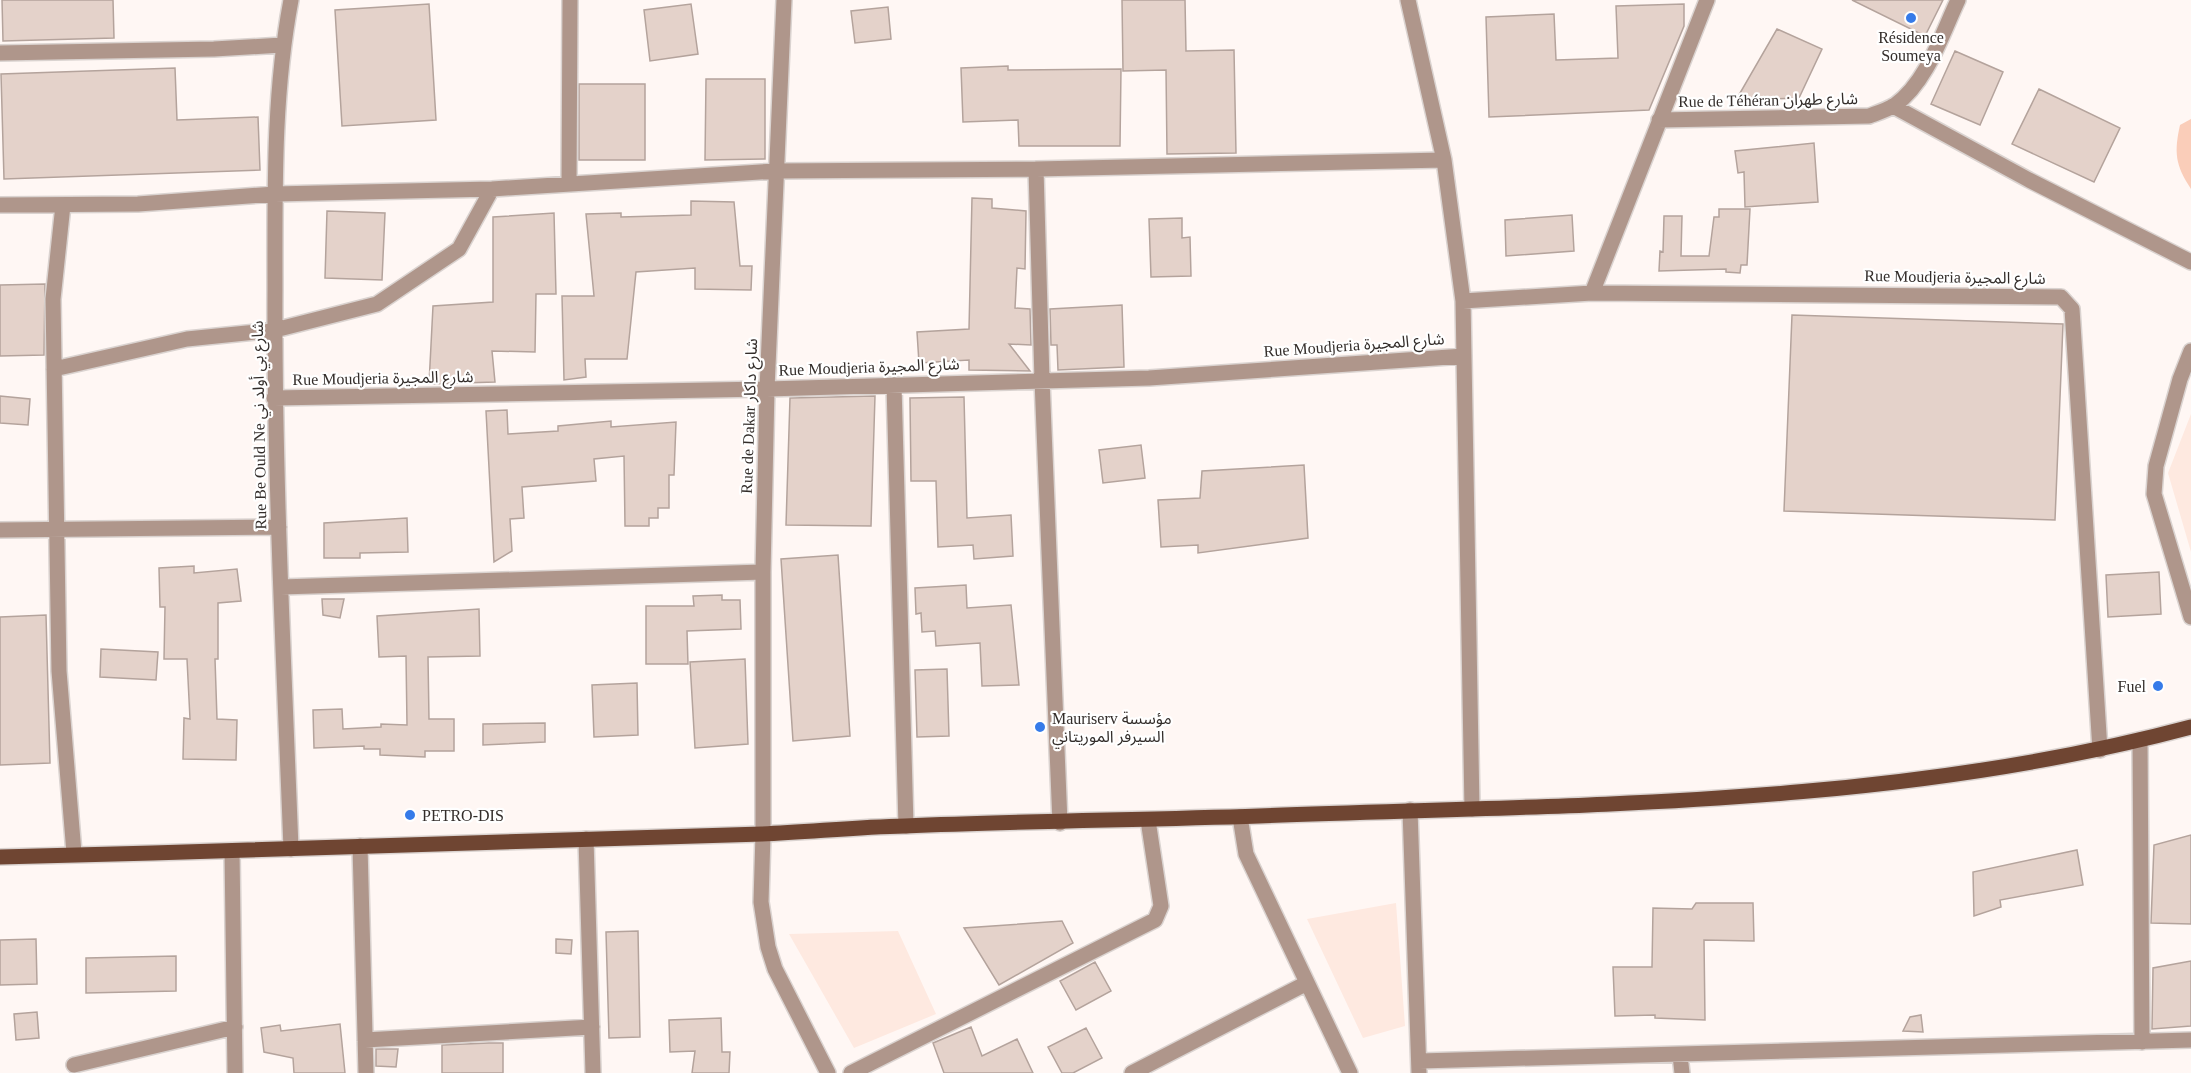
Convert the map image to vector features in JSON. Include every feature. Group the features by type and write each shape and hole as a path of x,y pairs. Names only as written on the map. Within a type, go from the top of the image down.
{"main road":[{"path":"0,856 763,834 906,826 1240,817 1732,798 1856,788 2100,750 2191,727"}],"street":[{"name":"Rue Be Ould Ne شارع بي أولد ني","path":"291,0 282,45 275,194 274,398 291,849"},
{"path":"569,184 570,0"},
{"name":"Rue de Dakar شارع داكار","path":"784,0 763,572 761,902 768,947 784,990 828,1073"},
{"path":"1407,0 1444,160 1463,302 1472,809"},
{"path":"1592,293 1707,0"},
{"name":"Rue de Téhéran شارع طهران","path":"1659,120 1869,116 1893,106 1911,91 1938,43 1958,0"},
{"path":"0,53 214,49 282,45"},
{"path":"1893,106 2029,180 2191,262"},
{"path":"0,205 138,204 275,194 492,189 776,171 1036,169 1444,160"},
{"path":"1036,169 1060,823"},
{"path":"54,369 187,339 275,330 377,304 459,249 492,189"},
{"path":"63,205 53,299 56,529 59,671 74,853"},
{"name":"Rue Moudjeria شارع المجيرة","path":"1463,302 1592,293 2061,297 2072,309 2100,750"},
{"path":"2191,351 2180,379 2156,466 2154,494 2191,617"},
{"name":"Rue Moudjeria شارع المجيرة","path":"274,398 768,389 1149,378 1464,356"},
{"path":"894,384 906,826"},
{"path":"0,530 279,527"},
{"path":"281,588 763,572"},
{"path":"2140,740 2142,1042"},
{"path":"1410,810 1419,1067 1680,1055 2191,1040"},
{"path":"1240,817 1246,854 1350,1073"},
{"path":"851,1073 1155,920 1161,906 1148,820"},
{"path":"586,839 593,1073"},
{"path":"360,846 366,1073"},
{"path":"232,851 235,1073"},
{"path":"1132,1073 1307,983"},
{"path":"74,1065 235,1027"},
{"path":"365,1040 592,1027"},
{"path":"1680,1055 1682,1073"}],"shaded area":[{"path":"2191,119 2191,189 2179,165 2177,143 2180,125"},
{"path":"2191,414 2191,552 2168,473"},
{"path":"1396,903 1405,1026 1363,1038 1307,919"},
{"path":"898,931 936,1014 854,1048 789,934"}],"building":[{"path":"2,0 113,0 114,38 3,41"},
{"path":"1122,0 1185,0 1186,51 1234,50 1236,153 1167,154 1166,70 1123,71"},
{"name":"Résidence Soumeya","path":"1852,0 1943,0 1925,36"},
{"path":"429,4 436,120 342,126 335,10"},
{"path":"691,4 698,54 650,61 644,10"},
{"path":"1684,4 1684,26 1649,110 1489,117 1486,17 1554,14 1556,60 1618,58 1616,6"},
{"path":"888,7 891,39 855,43 851,11"},
{"path":"1777,29 1822,49 1799,98 1736,100"},
{"path":"1955,51 2003,72 1980,125 1931,104"},
{"path":"1008,66 1008,70 1121,69 1120,146 1019,146 1018,120 963,122 961,68"},
{"path":"175,68 177,120 258,117 260,170 4,179 1,74"},
{"path":"706,79 765,79 765,159 705,160"},
{"path":"579,84 645,84 645,160 579,160"},
{"path":"2039,89 2120,128 2094,182 2012,144"},
{"path":"1814,143 1818,202 1745,207 1744,172 1738,173 1735,151"},
{"path":"972,198 992,199 992,208 1026,211 1025,269 1017,268 1015,308 1030,309 1031,345 1009,344 1030,371 969,370 969,360 919,363 917,332 969,329"},
{"path":"691,201 734,202 740,266 752,266 751,290 695,289 695,268 636,272 627,359 585,359 586,377 564,380 562,296 594,296 586,214 621,213 621,217 691,215"},
{"path":"1719,209 1750,209 1747,265 1741,265 1740,273 1726,272 1726,269 1659,271 1660,251 1663,252 1664,216 1682,216 1681,256 1709,256 1714,217 1719,217"},
{"path":"327,211 385,213 382,280 325,278"},
{"path":"554,213 556,294 536,294 535,352 492,351 495,382 429,384 433,306 493,302 493,217"},
{"path":"1572,215 1574,251 1506,256 1505,220"},
{"path":"1182,218 1182,238 1190,237 1191,276 1151,277 1149,219"},
{"path":"45,284 44,355 0,356 0,285"},
{"path":"1122,305 1124,367 1058,370 1057,345 1051,345 1050,309"},
{"path":"1792,315 2063,324 2055,520 1784,511"},
{"path":"0,396 30,399 28,425 0,423"},
{"path":"875,396 871,526 786,525 790,398"},
{"path":"964,397 967,518 1011,515 1013,556 974,559 973,545 938,547 936,481 911,481 910,398"},
{"path":"507,410 508,434 558,431 558,426 611,421 611,427 676,422 674,475 669,475 669,508 658,508 658,518 649,518 649,526 625,526 624,456 594,459 596,481 522,487 524,518 510,519 512,551 494,562 486,411"},
{"path":"1141,445 1145,478 1103,483 1099,450"},
{"path":"1304,465 1308,538 1198,553 1198,545 1161,547 1158,500 1200,498 1202,471"},
{"path":"407,518 408,552 360,553 360,558 324,558 324,523"},
{"path":"838,555 850,736 793,741 781,559"},
{"path":"194,566 194,573 237,569 241,601 218,603 218,659 215,659 217,719 237,720 236,760 183,759 184,718 190,719 187,659 164,659 165,607 160,607 159,568"},
{"path":"2159,572 2161,614 2108,617 2106,575"},
{"path":"966,585 967,608 1011,605 1019,685 982,686 980,643 936,646 935,631 922,632 921,613 916,614 915,588"},
{"path":"722,595 722,600 740,600 741,629 687,631 688,664 646,664 646,606 694,606 693,596"},
{"path":"322,599 344,599 340,618 323,615"},
{"path":"479,609 480,656 428,657 429,719 454,719 454,751 425,751 425,757 380,755 380,749 364,749 364,746 314,748 313,710 342,709 343,729 381,727 381,724 407,725 406,656 379,657 377,616"},
{"path":"46,615 50,763 0,765 0,617"},
{"path":"101,649 158,652 156,680 100,677"},
{"path":"745,659 748,744 695,748 690,662"},
{"path":"947,669 949,736 917,737 915,670"},
{"path":"637,683 638,735 594,737 592,685"},
{"path":"545,723 545,742 483,745 483,724"},
{"path":"2191,835 2191,924 2151,923 2154,845"},
{"path":"2077,850 2083,885 2000,900 2001,907 1974,916 1973,872"},
{"path":"1696,903 1753,903 1754,941 1704,940 1705,1020 1655,1018 1655,1015 1615,1016 1613,967 1652,967 1653,908 1692,909"},
{"path":"1062,921 1073,943 999,985 964,928"},
{"path":"638,931 640,1037 609,1038 606,932"},
{"path":"36,939 37,984 0,985 0,940"},
{"path":"556,939 572,940 571,954 556,953"},
{"path":"176,956 176,991 86,993 86,958"},
{"path":"2191,961 2191,1026 2152,1029 2153,968"},
{"path":"1095,962 1111,991 1076,1010 1060,981"},
{"path":"37,1012 39,1038 16,1040 14,1014"},
{"path":"1921,1015 1923,1032 1903,1031 1910,1017"},
{"path":"721,1018 722,1052 730,1052 729,1073 692,1073 695,1051 670,1052 669,1020"},
{"path":"340,1024 345,1073 294,1073 293,1058 264,1052 261,1028 280,1025 281,1031"},
{"path":"971,1027 982,1056 1017,1039 1033,1073 944,1073 933,1043"},
{"path":"1086,1028 1102,1058 1073,1073 1062,1073 1048,1047"},
{"path":"503,1043 503,1073 442,1073 442,1045"},
{"path":"376,1049 398,1049 396,1067 376,1066"}],"place":[{"name":"Résidence Soumeya","path":"1911,18"},
{"name":"Fuel","path":"2158,686"},
{"name":"Mauriserv مؤسسة السيرفر الموريتاني","path":"1040,727"},
{"name":"PETRO-DIS","path":"410,815"}]}
